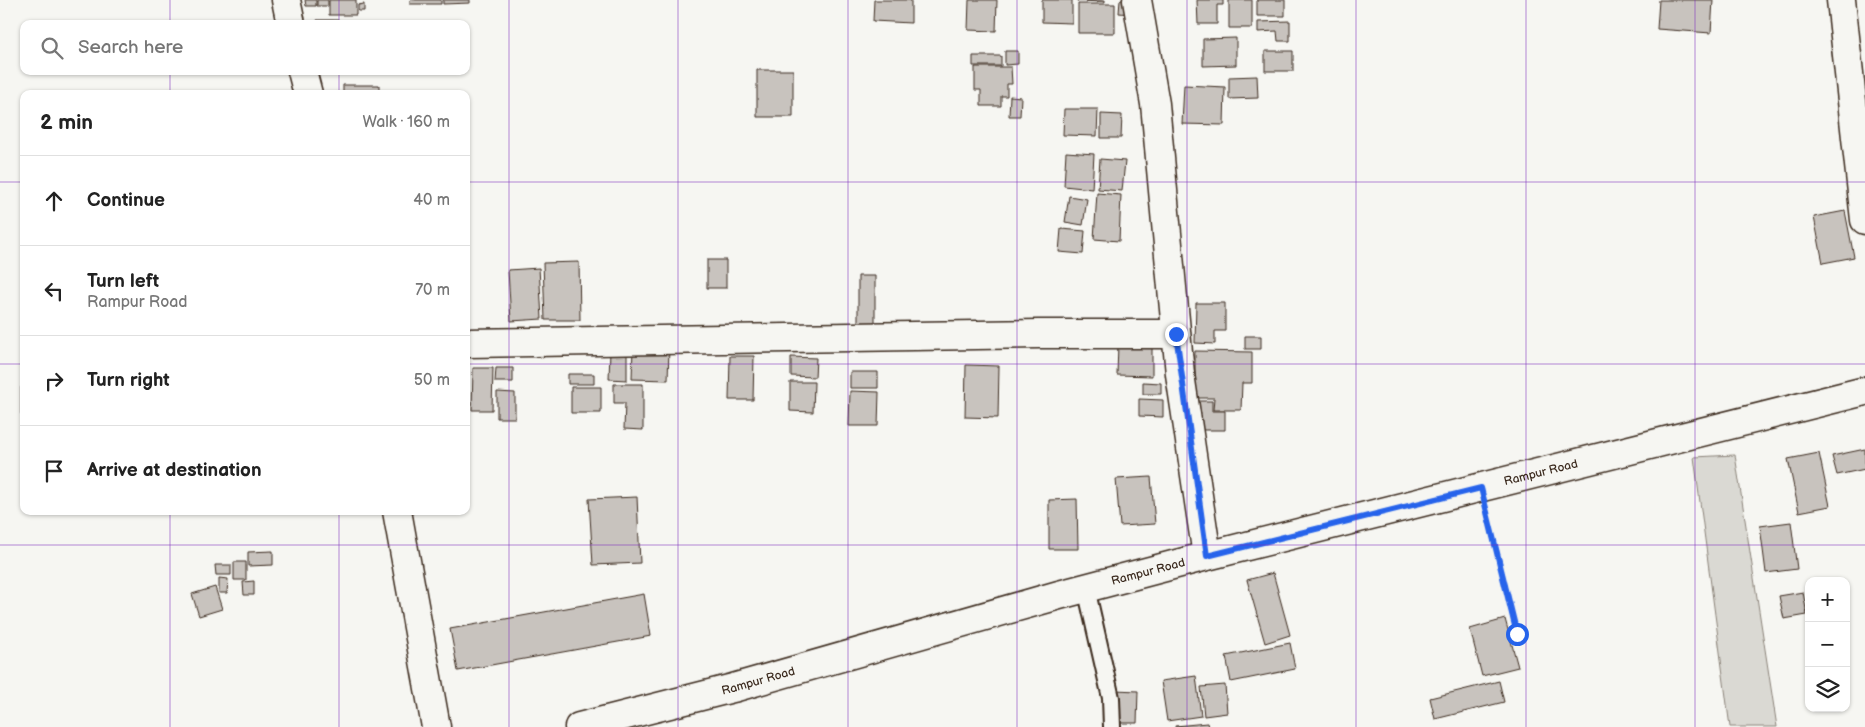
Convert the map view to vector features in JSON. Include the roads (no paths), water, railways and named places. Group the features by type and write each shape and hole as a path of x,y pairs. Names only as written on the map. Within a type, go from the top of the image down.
{"street":[{"path":"286,0 290,20"},
{"path":"1137,0 1155,104 1176,334 1207,556"},
{"path":"1841,0 1865,220"},
{"path":"303,75 307,90"},
{"path":"470,343 1039,334 1176,334"},
{"name":"Rampur Road","path":"579,727 733,688 1086,588 1207,556 1865,391"},
{"path":"397,515 436,727"}],"lane":[{"path":"1086,588 1111,698 1112,727"}]}
